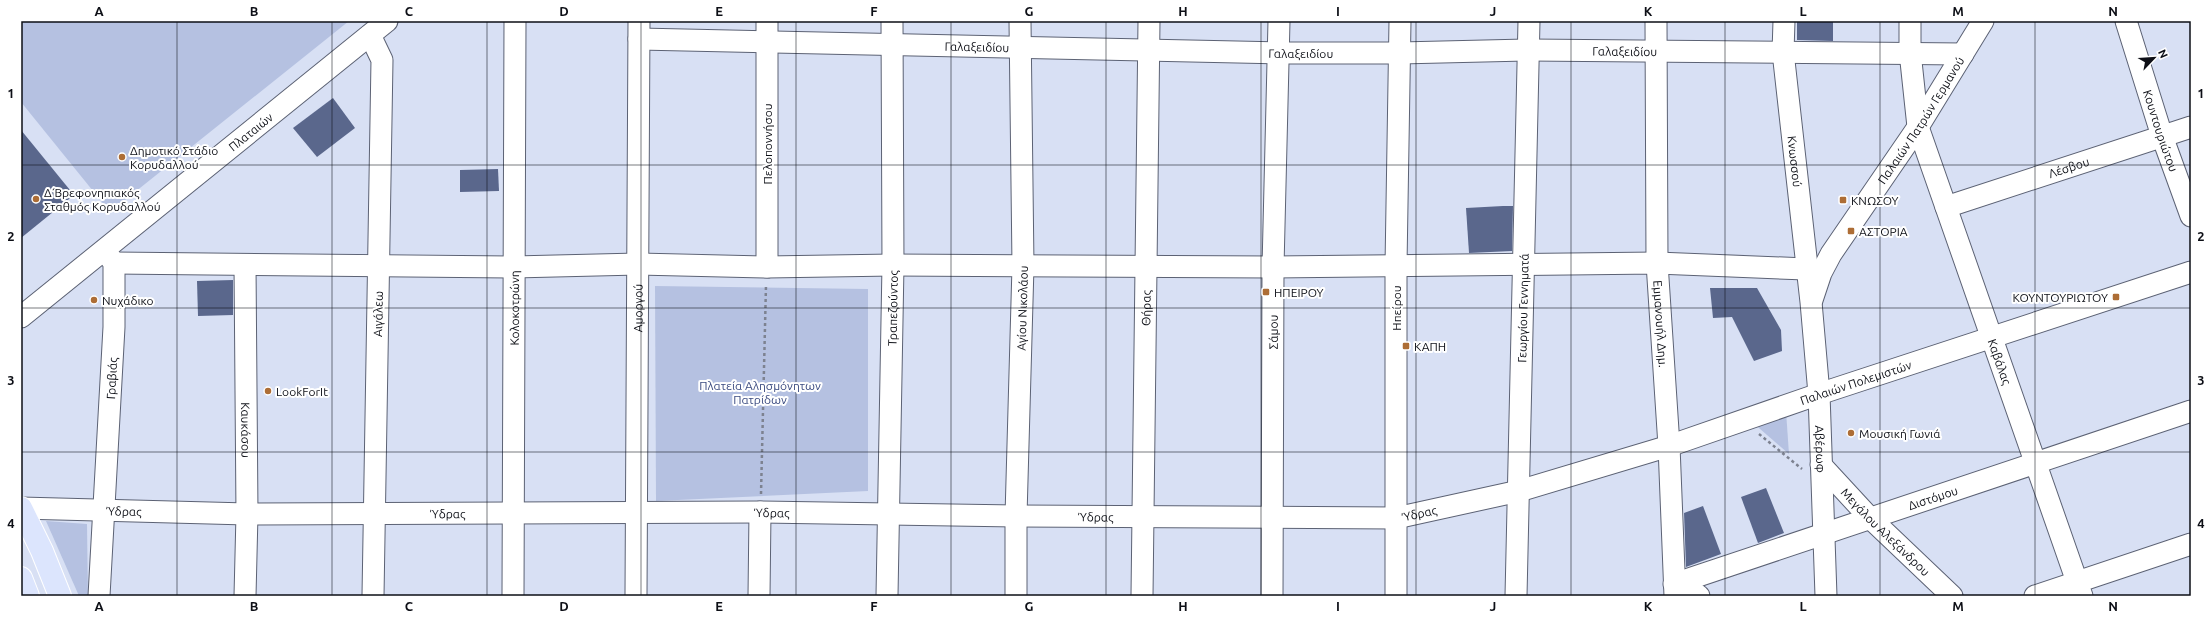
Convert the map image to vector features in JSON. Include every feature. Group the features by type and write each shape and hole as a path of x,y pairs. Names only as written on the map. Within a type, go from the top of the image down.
{"main road":[{"path":"21,508 42,552 60,596"},
{"path":"21,578 28,596"}],"street":[{"name":"Πλαταιών","path":"21,317 109,257 387,21"},
{"name":"Κολοκοτρώνη","path":"512,596 515,21"},
{"name":"Τραπεζούντος","path":"887,596 893,265 892,21"},
{"name":"Αγίου Νικολάου","path":"1016,596 1016,516 1023,266 1020,21"},
{"name":"Θήρας","path":"1142,596 1148,266 1149,21"},
{"name":"Σάμου","path":"1272,596 1273,267 1280,52 1279,21"},
{"name":"Ηπείρου","path":"1396,596 1396,266 1400,21"},
{"name":"Γεωργίου Γεννηματά","path":"1516,596 1529,21"},
{"name":"Εμμανουήλ Δημ.","path":"1656,21 1657,263 1676,587"},
{"name":"Κνωσσού","path":"1784,21 1784,52 1806,270 1811,302"},
{"name":"Καβάλας","path":"1910,21 1910,52 1918,127 2079,589"},
{"name":"Παλαιών Πατρών Γερμανού","path":"1811,302 1821,273 1831,254 1918,127 1983,21"},
{"name":"Κουντουριώτου","path":"2126,21 2162,136 2191,216"},
{"name":"Γαλαξειδίου","path":"639,30 767,31 892,44 1020,48 1400,54 1529,50 1655,52 1910,52 1963,54"},
{"name":"Αμοργού","path":"636,596 639,30"},
{"name":"Πελοποννήσου","path":"767,31 767,267"},
{"name":"Αιγάλεω","path":"370,35 382,60 373,596"},
{"name":"Λέσβου","path":"1946,207 2191,126"},
{"path":"109,257 245,265 514,267 638,264 767,267 893,265 1273,267 1657,263 1806,270"},
{"name":"Γραβιάς","path":"100,596 102,528 105,510 114,327 109,257"},
{"name":"Καυκάσου","path":"245,265 247,514 245,596"},
{"name":"Παλαιών Πολεμιστών","path":"1519,491 1668,446 1819,394 2191,272"},
{"name":"Αβέρωφ","path":"1811,302 1819,394 1826,596"},
{"name":"Διστόμου","path":"1676,587 1824,532 2191,411"},
{"name":"Μεγάλου Αλεξάνδρου","path":"1821,465 1869,517 1952,596"},
{"name":"Ύδρας","path":"21,508 247,514 760,512 1016,516 1272,516 1396,518 1519,491"},
{"path":"759,596 760,512"},
{"path":"2035,596 2079,589 2191,544"},
{"path":"1676,587 1698,596"}],"path":[{"path":"760,512 767,267"},
{"path":"1743,420 1822,486"}],"green space":[{"name":"Δημοτικό Στάδιο Κορυδαλλού","path":"21,21 349,21 110,212 21,102"},
{"name":"Πλατεία Αλησμόνητων Πατρίδων","path":"655,286 868,289 868,491 656,501"},
{"path":"1786,411 1789,454 1752,422"},
{"path":"46,521 87,524 88,596 79,596"}],"building":[{"path":"1797,21 1833,21 1833,41 1797,40"},
{"path":"333,98 355,128 317,157 293,128"},
{"path":"21,130 74,195 21,238"},
{"path":"498,169 499,191 460,192 460,170"},
{"path":"1513,206 1512,251 1469,253 1466,208"},
{"path":"233,280 233,315 198,316 197,281"},
{"path":"1710,288 1757,288 1781,330 1782,351 1754,361 1732,317 1713,318"},
{"path":"1766,488 1784,533 1758,543 1741,497"},
{"path":"1703,506 1721,554 1686,567 1684,513"}],"place":[{"name":"Δημοτικό Στάδιο Κορυδαλλού","path":"122,157"},
{"name":"Δ΄ Βρεφονηπιακός Σταθμός Κορυδαλλού","path":"36,199"},
{"name":"ΚΝΩΣΟΥ","path":"1843,200"},
{"name":"ΑΣΤΟΡΙΑ","path":"1851,231"},
{"name":"ΗΠΕΙΡΟΥ","path":"1266,292"},
{"name":"ΚΟΥΝΤΟΥΡΙΩΤΟΥ","path":"2116,297"},
{"name":"Νυχάδικο","path":"94,300"},
{"name":"ΚΑΠΗ","path":"1406,346"},
{"name":"LookForIt","path":"268,391"},
{"name":"Μουσική Γωνιά","path":"1851,433"}]}
